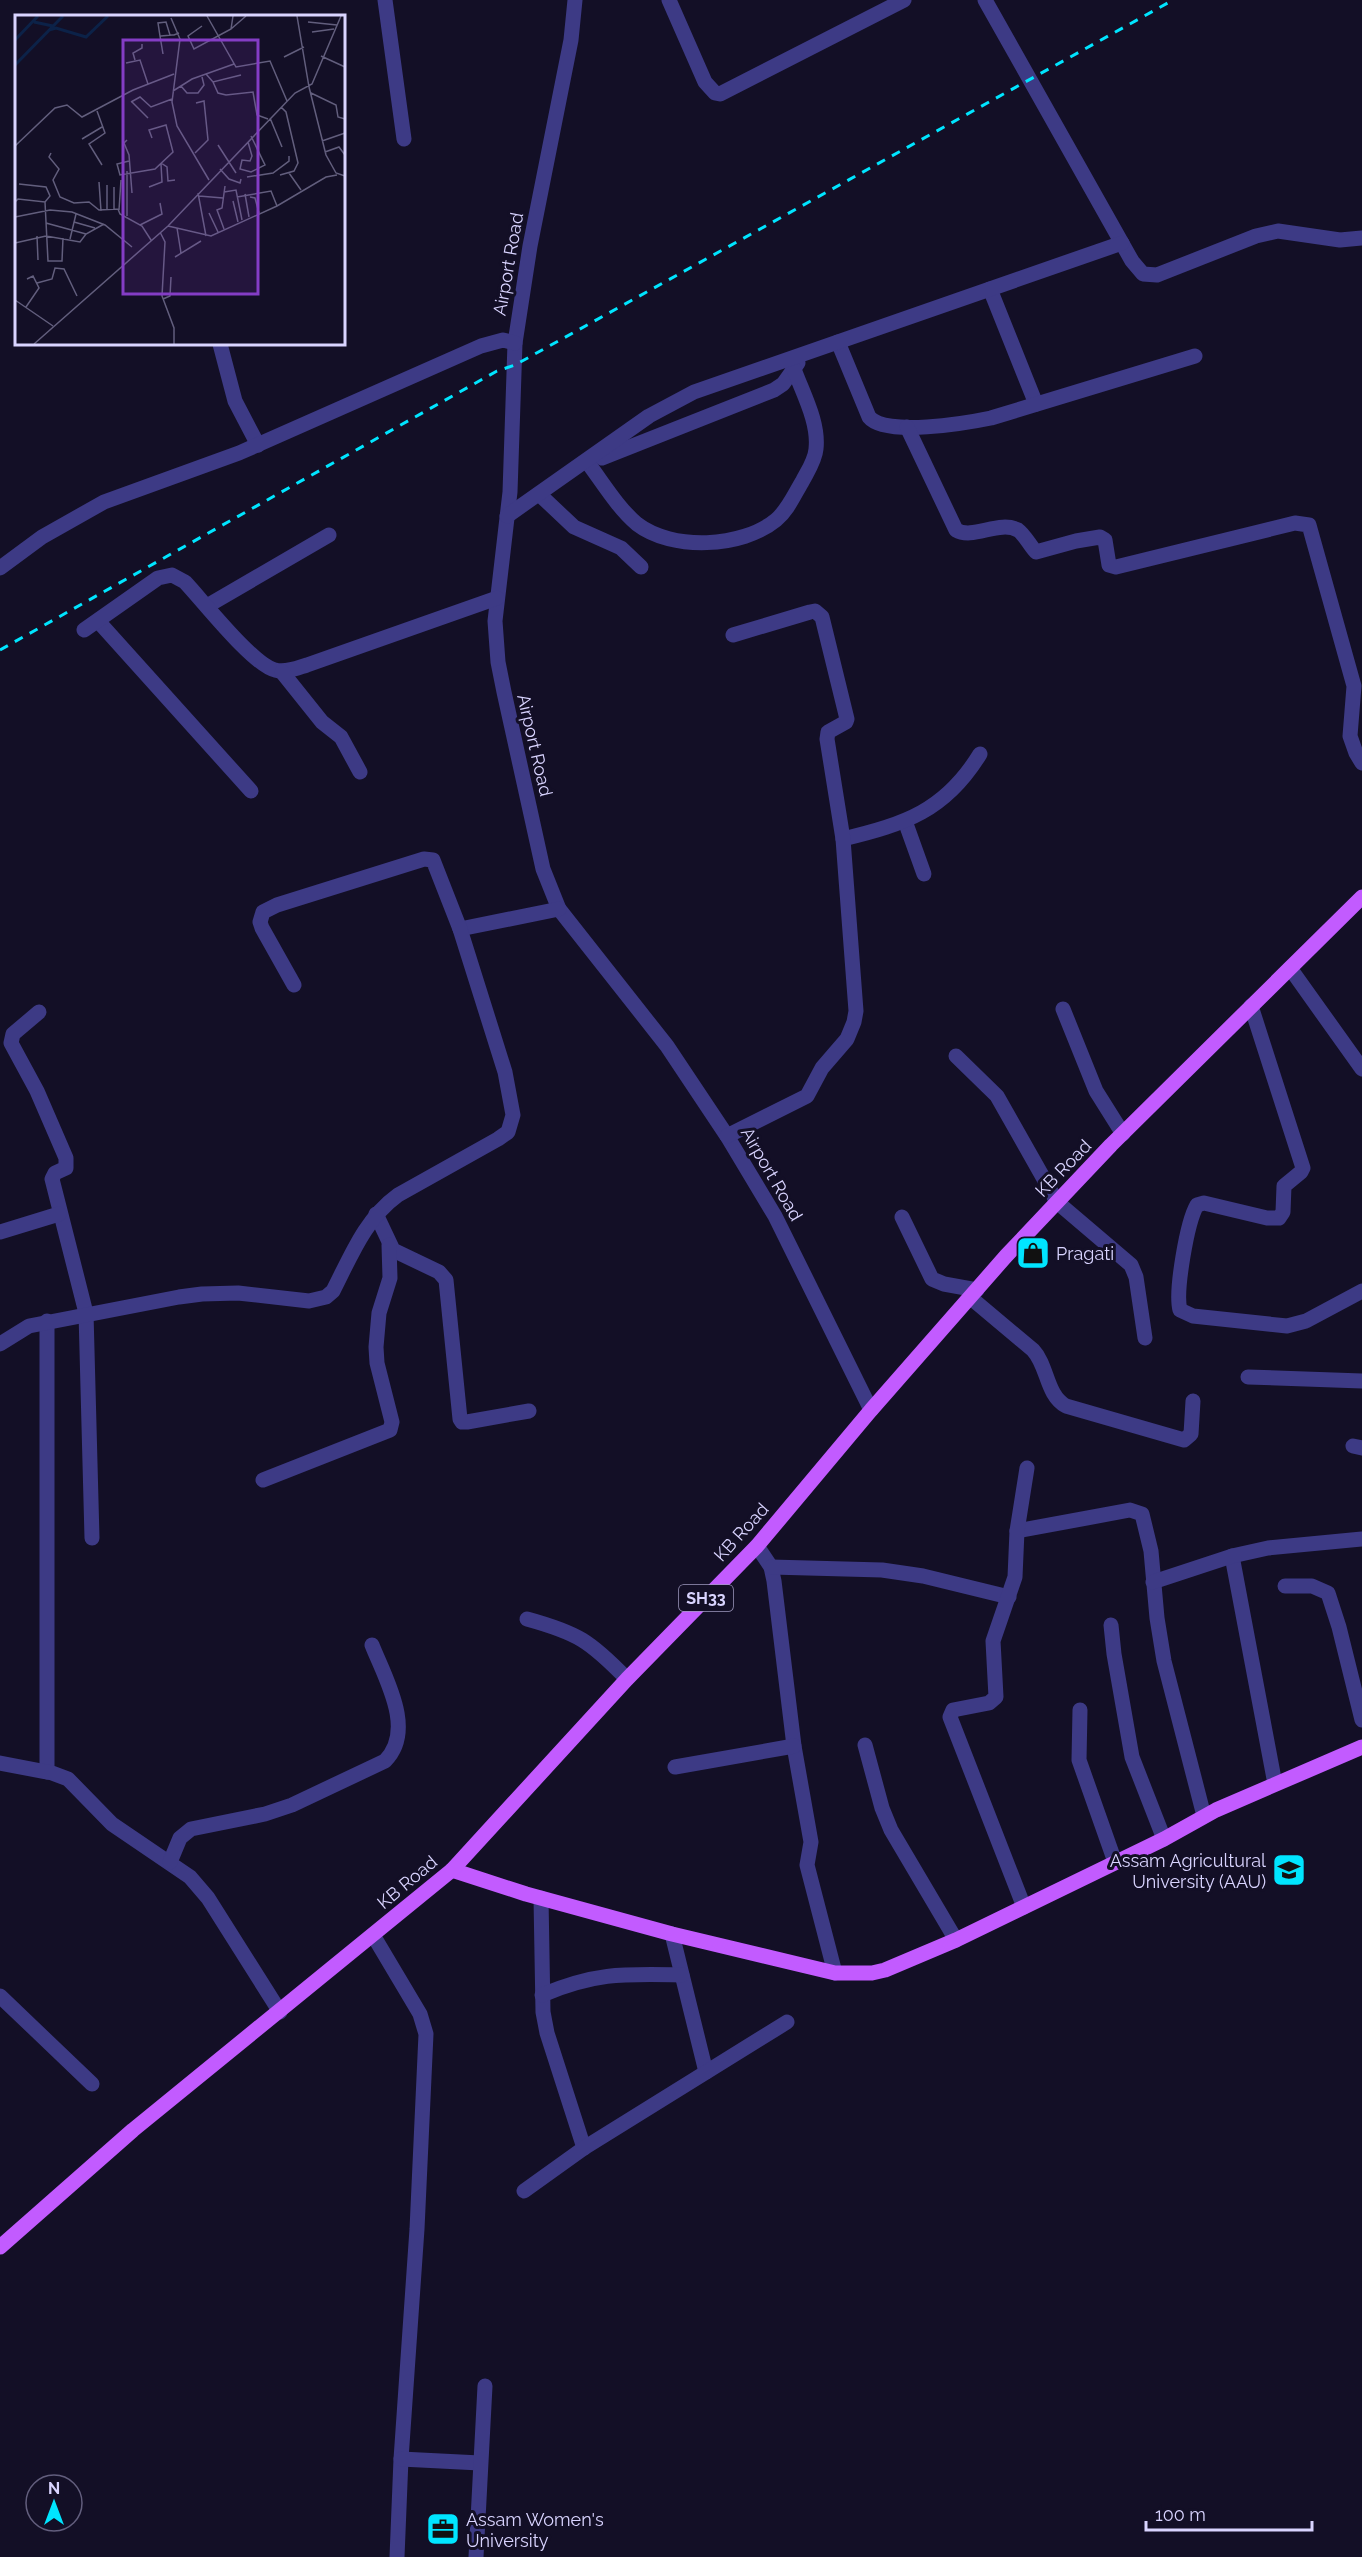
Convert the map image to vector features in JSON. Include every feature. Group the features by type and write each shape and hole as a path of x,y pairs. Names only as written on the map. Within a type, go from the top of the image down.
{"main road":[{"name":"KB Road","path":"0,2247 133,2130 452,1870 627,1679 757,1546 871,1410 1057,1202 1362,897"},
{"path":"452,1870 541,1899 672,1934 835,1973 857,1975 885,1970 956,1940 1164,1839 1204,1816 1362,1747"}],"street":[{"path":"385,0 404,139"},
{"name":"Airport Road","path":"575,0 571,40 530,246 515,343 511,471 497,598 496,645 504,692 543,869 559,909 667,1046 727,1136 785,1235 871,1410"},
{"path":"669,0 705,82 715,93 720,94 726,93 904,0"},
{"path":"985,0 1122,243 1138,269 1149,276 1157,275 1256,236 1278,231 1340,240 1362,238"},
{"path":"507,516 584,465 649,416 694,392 1122,243"},
{"path":"990,289 1036,404"},
{"path":"0,568 42,537 104,502 258,445 442,361 494,342 503,340 515,343"},
{"path":"838,342 869,417 878,424 907,427 968,423 1195,356"},
{"path":"220,345 235,401 258,445"},
{"path":"584,465 774,390 783,384 805,355"},
{"path":"584,465 638,524 651,532 682,541 713,543 736,539 758,531 771,524 785,510 813,462 815,453 813,423 794,369"},
{"path":"907,427 956,530 964,533 1001,528 1015,529 1036,552 1100,537 1105,540 1109,565 1116,567 1295,523 1309,525 1354,686 1350,736 1362,763"},
{"path":"539,494 580,532 621,548 641,567"},
{"path":"207,606 329,534"},
{"path":"84,630 165,575 178,577 256,659 273,670 282,672 497,598"},
{"path":"727,1136 807,1096 818,1075 852,1030 855,1003 843,840 827,735 831,729 846,722 847,719 822,617 815,611 810,612 733,635"},
{"path":"98,621 250,791"},
{"path":"282,672 322,722 341,737 360,772"},
{"path":"843,840 886,829 933,805 958,785 980,754"},
{"path":"905,821 924,874"},
{"path":"0,1344 20,1330 47,1322 86,1313 202,1294 238,1293 318,1300 333,1291 367,1225 376,1214 398,1195 508,1132 512,1123 512,1105 505,1072 460,929 438,866 433,860 428,858 277,905 263,912 260,922 294,985"},
{"path":"460,929 559,909"},
{"path":"1290,968 1362,1069"},
{"path":"1251,1006 1303,1168 1284,1186 1283,1212 1279,1218 1267,1218 1204,1203 1197,1205 1178,1284 1180,1310 1193,1316 1287,1326 1306,1321 1362,1291"},
{"path":"1063,1010 1096,1091 1123,1134"},
{"path":"39,1012 13,1034 11,1043 37,1090 66,1158 66,1168 55,1173 52,1179 59,1214 86,1313 92,1538"},
{"path":"956,1056 997,1096 1057,1202 1131,1264 1136,1277 1145,1338"},
{"path":"0,1232 59,1214"},
{"path":"263,1480 390,1430 392,1422 377,1363 376,1347 379,1313 390,1278 389,1245 376,1214"},
{"path":"902,1217 932,1279 974,1294 1041,1358 1055,1398 1066,1406 1184,1440 1191,1434 1193,1401"},
{"path":"389,1245 397,1253 439,1272 447,1280 460,1419 467,1422 529,1411"},
{"path":"47,1322 47,1772"},
{"path":"1248,1377 1362,1381"},
{"path":"1024,1907 950,1717 953,1710 989,1703 996,1697 993,1641 1015,1577 1017,1531 1027,1468"},
{"path":"1017,1531 1130,1510 1139,1511 1144,1517 1151,1551 1164,1661 1204,1816"},
{"path":"1153,1582 1232,1556 1284,1546 1362,1539"},
{"path":"757,1546 771,1567 794,1746 811,1842 807,1865 835,1973"},
{"path":"1232,1556 1275,1785"},
{"path":"771,1567 882,1570 923,1576 1009,1597"},
{"path":"1285,1586 1312,1586 1328,1593 1339,1627 1362,1720"},
{"path":"527,1619 569,1632 591,1644 627,1679"},
{"path":"1112,1625 1114,1654 1132,1757 1164,1839"},
{"path":"170,1862 180,1838 191,1829 265,1814 292,1805 385,1761 392,1754 399,1737 398,1719 394,1702 372,1645"},
{"path":"1080,1710 1079,1760 1115,1862"},
{"path":"865,1745 891,1830 956,1940"},
{"path":"675,1767 794,1746"},
{"path":"0,1763 47,1772 68,1779 112,1824 190,1877 207,1898 280,2012"},
{"path":"541,1899 542,1995 547,2033 584,2148"},
{"path":"672,1934 706,2072"},
{"path":"373,1935 420,2014 426,2034 417,2229 401,2459 397,2557"},
{"path":"542,1995 572,1982 601,1976 682,1975"},
{"path":"0,1996 92,2084"},
{"path":"524,2191 584,2148 787,2022"},
{"path":"476,2557 484,2386"},
{"path":"401,2459 480,2463"}],"railway":[{"path":"0,650 497,371 515,365 1173,0"}],"place":[{"name":"Pragati","path":"1033,1253"},
{"name":"Assam Agricultural University (AAU)","path":"1289,1870"},
{"name":"Assam Women's University","path":"443,2529"}]}
